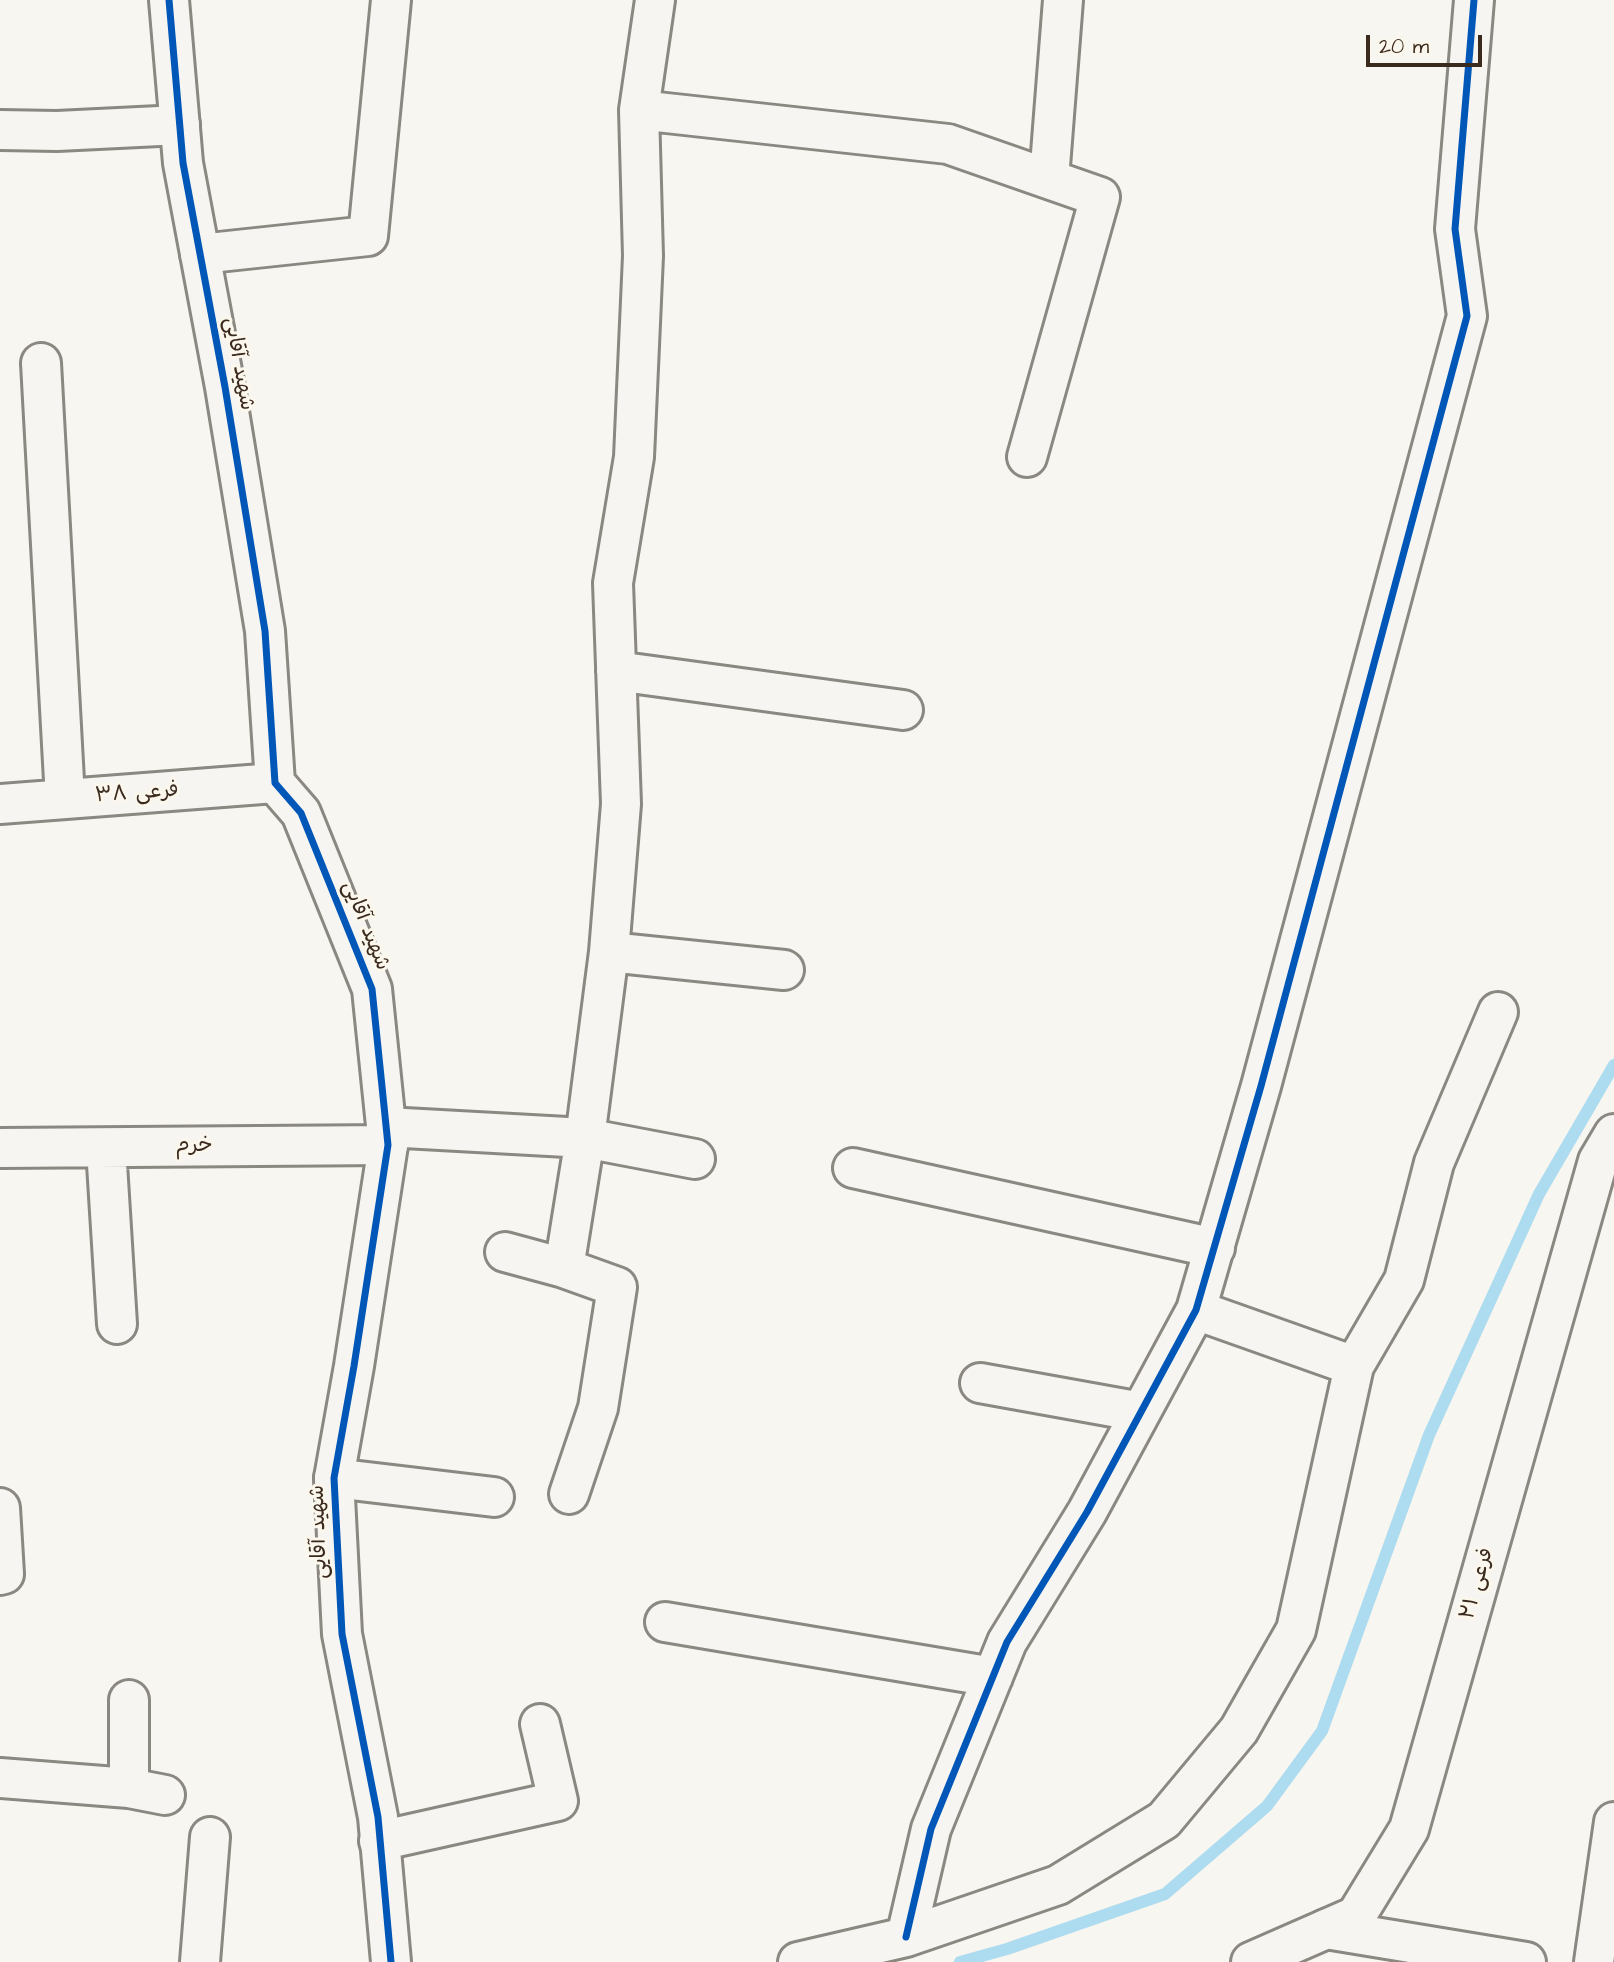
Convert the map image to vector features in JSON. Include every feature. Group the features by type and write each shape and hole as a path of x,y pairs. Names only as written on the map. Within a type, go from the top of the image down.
{"street":[{"name":"شهید آقایی","path":"169,0 183,163 225,387 265,631 275,783 301,813 372,989 387,1136 355,1366 334,1478 342,1634 378,1817 391,1962"},
{"path":"200,254 368,236 391,0"},
{"path":"564,1268 586,1138 609,952 621,804 613,583 634,457 643,269 639,110 655,0"},
{"path":"1049,179 1063,0"},
{"path":"906,1937 931,1829 1007,1642 1087,1513 1196,1310 1261,1086 1468,316 1455,229 1474,0"},
{"path":"639,110 948,144 1100,197 1027,457"},
{"path":"0,130 57,131 180,125"},
{"path":"41,363 65,799"},
{"path":"616,671 903,710"},
{"name":"فرعی ۳۸","path":"0,804 275,783"},
{"path":"609,952 784,970"},
{"path":"798,1962 906,1937 1058,1885 1164,1820 1240,1730 1296,1630 1354,1366 1404,1280 1434,1163 1498,1012"},
{"name":"فرعی ۲۱","path":"1251,1962 1356,1916 1409,1829 1598,1161 1614,1134"},
{"name":"خرم","path":"0,1148 106,1147 387,1136 586,1138 695,1159"},
{"path":"106,1147 117,1324"},
{"path":"853,1168 1214,1248"},
{"path":"505,1252 564,1268 617,1287 598,1408 569,1494"},
{"path":"1196,1310 1354,1366"},
{"path":"980,1383 1141,1412"},
{"path":"334,1478 494,1497"},
{"path":"0,1508 4,1574 0,1574"},
{"path":"665,1622 993,1677"},
{"path":"0,1778 147,1791 129,1700"},
{"path":"379,1841 558,1801 540,1724"},
{"path":"1594,1962 1614,1822"},
{"path":"200,1962 210,1837"},
{"path":"1326,1929 1526,1962"}],"waterway":[{"path":"960,1962 1007,1949 1165,1894 1267,1806 1322,1731 1429,1435 1539,1194 1614,1065"}],"cycle path":[{"path":"169,0 183,163 225,387 265,631 275,783 301,813 372,989 388,1145 334,1478 342,1634 378,1817 391,1962"},
{"path":"906,1937 931,1829 1007,1642 1087,1512 1196,1310 1261,1086 1467,316 1455,229 1474,0"}]}
